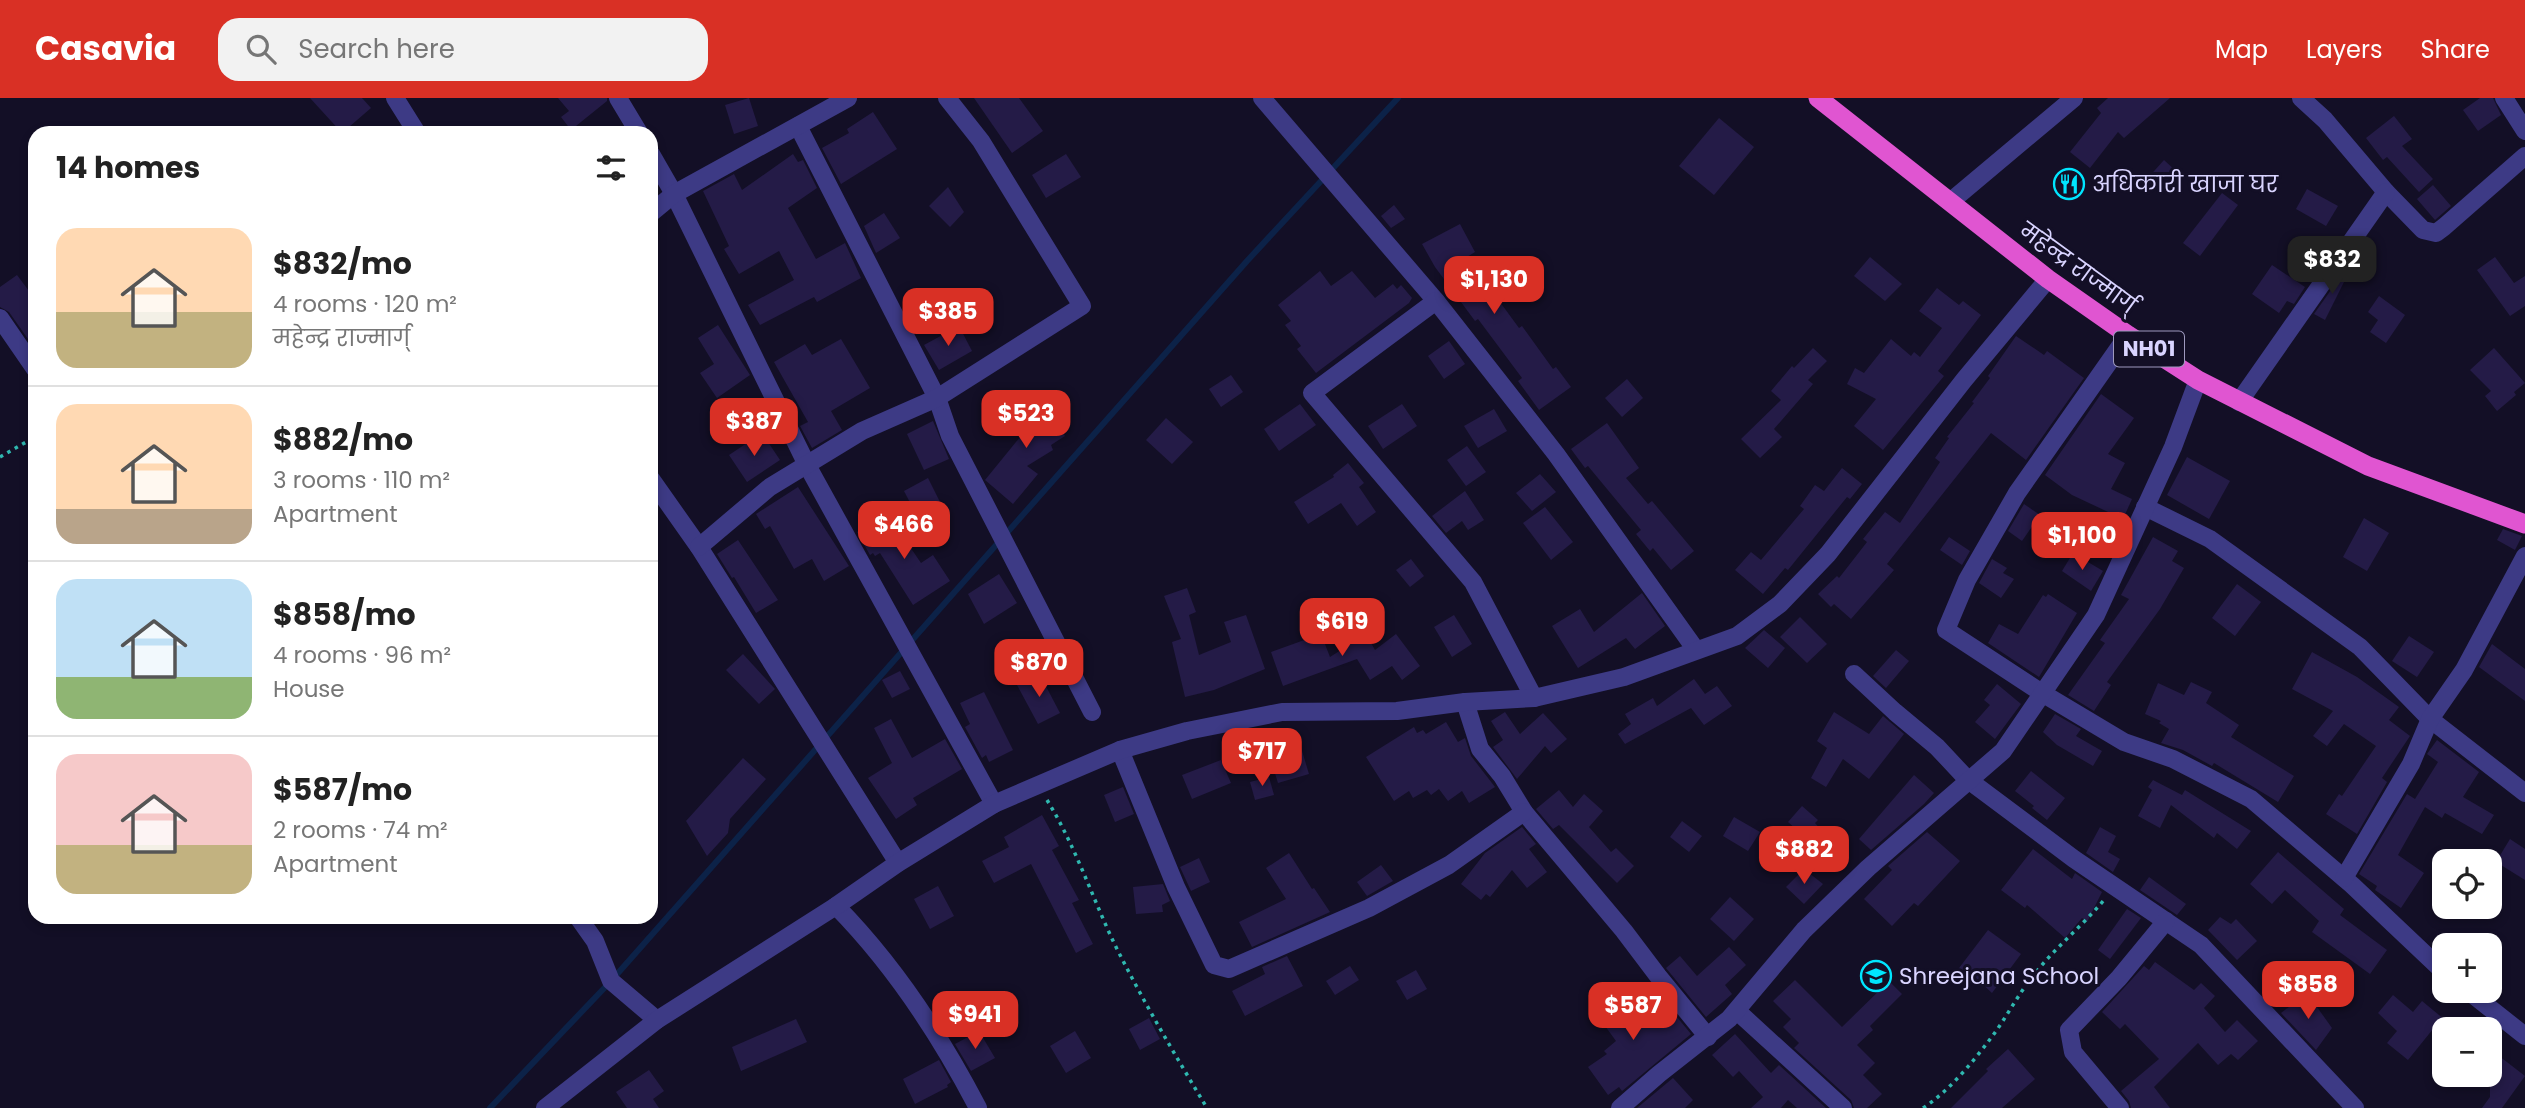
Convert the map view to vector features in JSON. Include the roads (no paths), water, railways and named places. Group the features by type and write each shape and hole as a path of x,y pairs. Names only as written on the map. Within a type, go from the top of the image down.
{"highway":[{"name":"महेन्द्र राज्मार्ग्","path":"1818,98 2048,279 2198,380 2368,466 2525,524"}],"street":[{"path":"395,98 413,126"},
{"path":"618,98 635,126"},
{"path":"658,207 674,194 848,98"},
{"path":"699,547 770,487 862,430 937,398 1082,306 981,141 947,98"},
{"path":"1262,98 1436,301 1556,454 1696,650"},
{"path":"1950,202 2074,98"},
{"path":"2301,98 2325,120 2386,192 2423,230 2436,233 2525,156"},
{"path":"2504,98 2525,131"},
{"path":"798,126 937,398 950,436 1091,712"},
{"path":"658,166 807,465 994,804"},
{"path":"2239,402 2386,192"},
{"path":"545,1108 657,1020 836,906 898,863 994,804 1120,750 1187,731 1282,712 1397,712 1465,702 1534,698 1625,677 1737,636 1780,604 1828,554 1964,380 2048,279"},
{"path":"1436,301 1312,393 1473,582 1534,698"},
{"path":"0,318 28,359"},
{"path":"2128,335 2017,493 1967,580 1946,630 2042,693 2124,741 2173,759 2251,799 2344,878 2432,960"},
{"path":"1620,1108 1737,1011 1804,930 1868,868 1967,779 2003,751 2096,615 2173,447 2198,380"},
{"path":"658,489 699,547 898,863"},
{"path":"2145,507 2210,539 2360,648 2430,719 2525,793"},
{"path":"2344,878 2411,764 2430,719 2464,670 2525,556"},
{"path":"1854,674 1937,747 1967,779 2114,886 2201,945 2355,1108"},
{"path":"1465,702 1480,749 1502,776 1524,812 1708,1037"},
{"path":"1120,750 1197,932 1214,965 1229,969 1369,908 1449,865 1524,812"},
{"path":"836,906 864,934 930,1023 978,1108"},
{"path":"2120,1108 2073,1052 2069,1030 2119,978 2166,921"},
{"path":"583,924 595,941 611,981 657,1020"},
{"path":"2484,1003 2525,1036"},
{"path":"1737,1011 1843,1108"}],"waterway":[{"path":"490,1108 611,981 1247,261 1398,98"}],"place":[{"name":"अधिकारी खाजा घर","path":"2069,184"},
{"name":"Shreejana School","path":"1876,976"}]}
